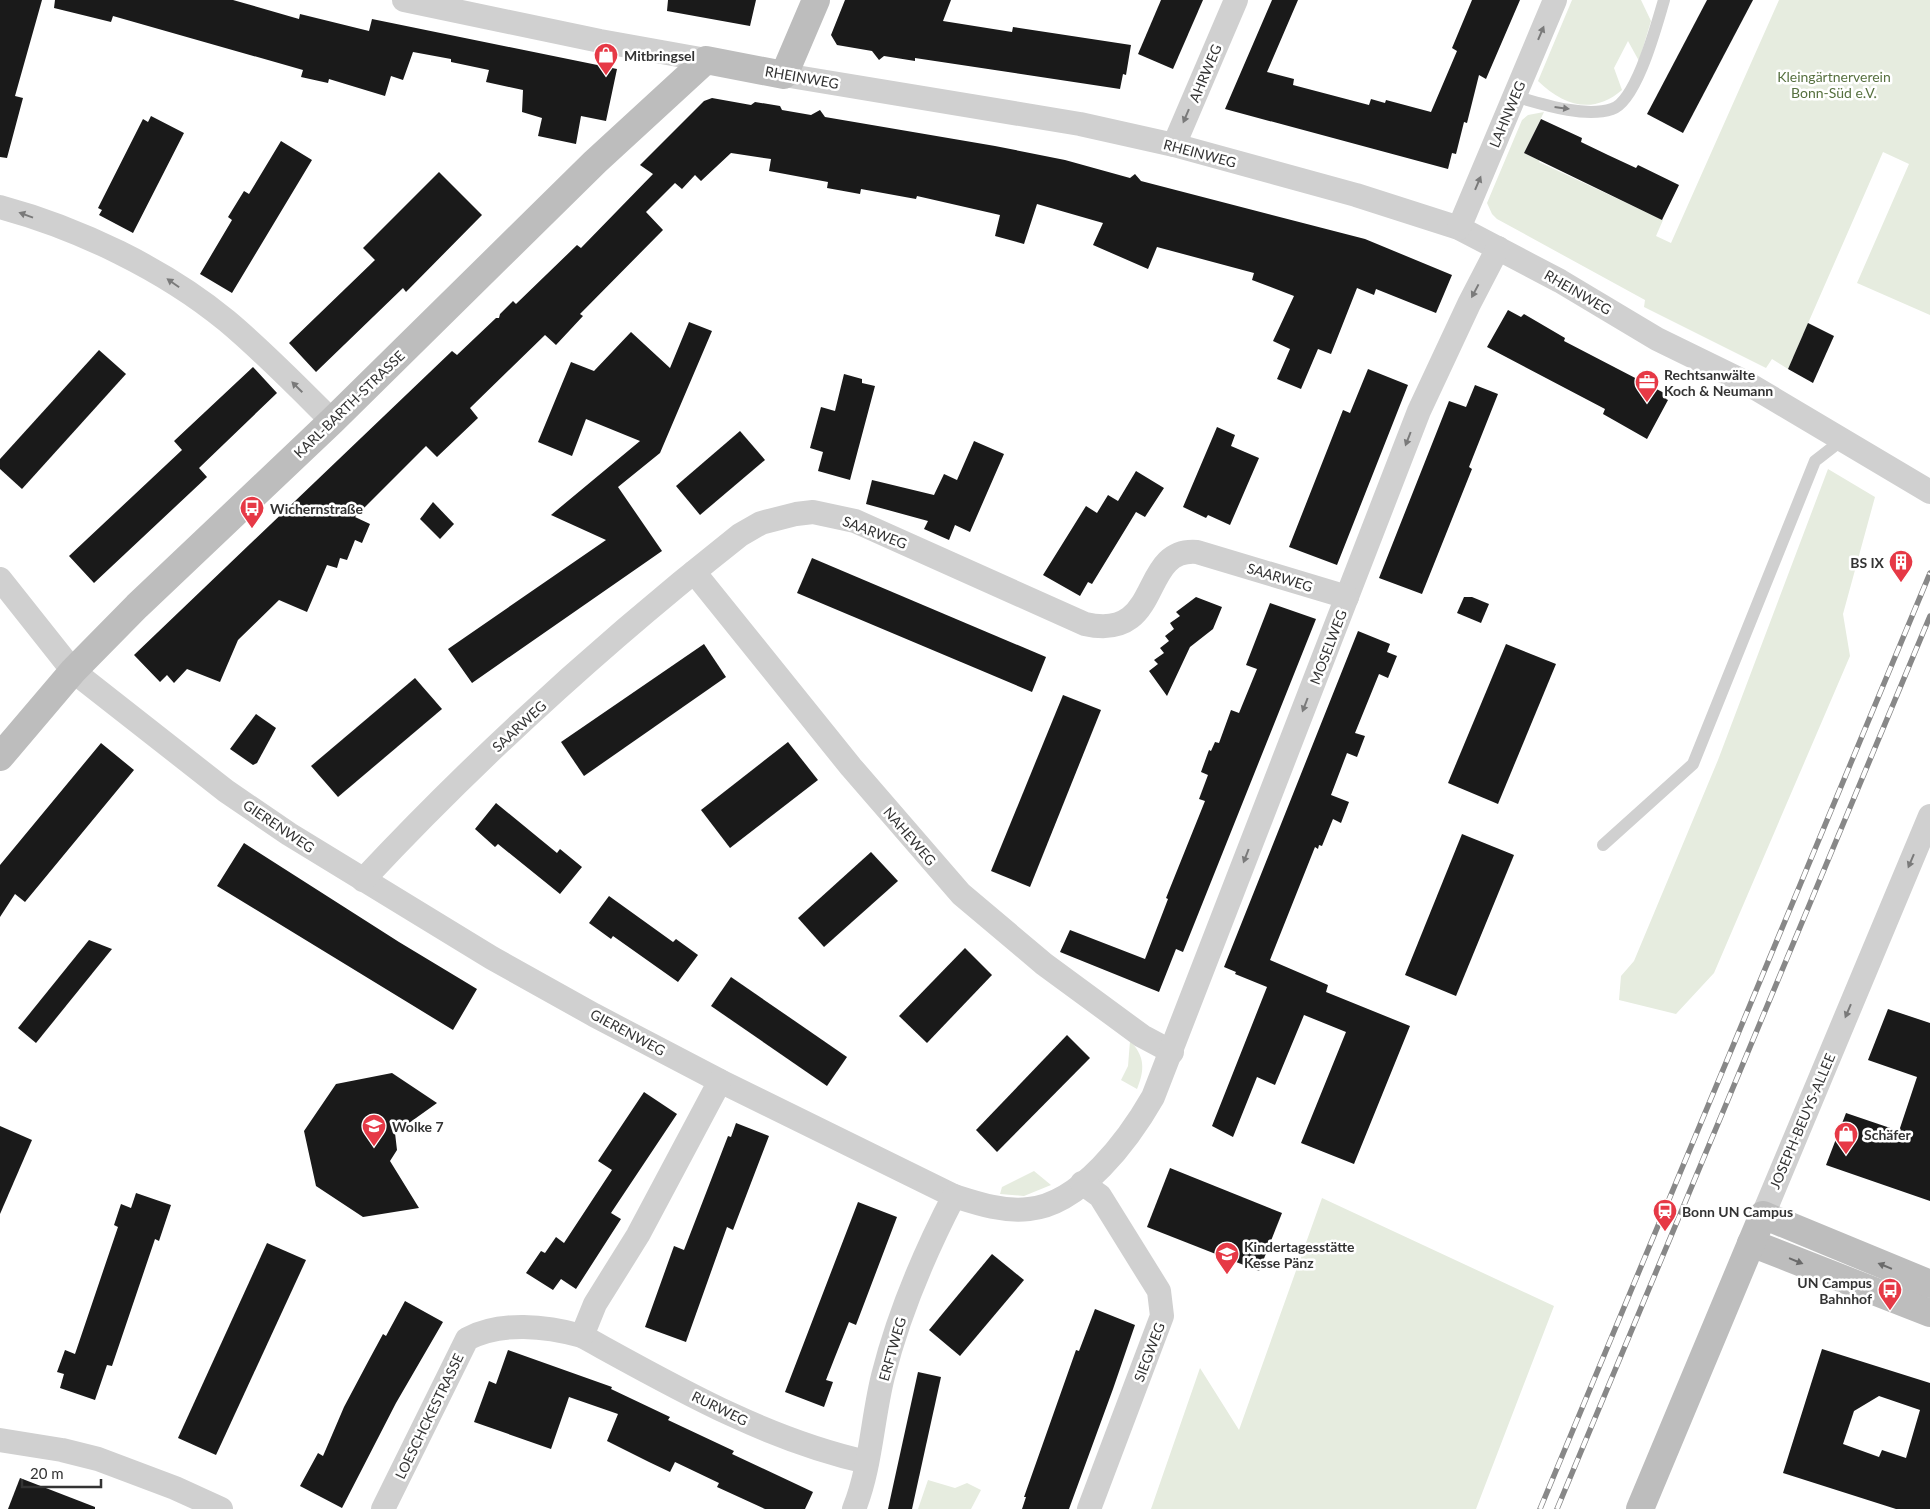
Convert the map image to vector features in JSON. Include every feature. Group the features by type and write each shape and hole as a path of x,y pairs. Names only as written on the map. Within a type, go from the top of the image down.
{"street":[{"name":"RHEINWEG","path":"404,0 600,41 784,75 1080,124 1174,145 1356,194 1459,228 1498,248 1560,281 1657,339 1746,382 1930,492"},
{"path":"784,75 816,0"},
{"name":"AHRWEG","path":"1174,145 1236,0"},
{"name":"LAHNWEG","path":"1459,228 1555,0"},
{"name":"KARL-BARTH-STRASSE","path":"0,757 73,671 137,606 332,421 596,162 706,60"},
{"path":"0,207 78,234 158,273 226,320 263,353 332,421"},
{"name":"MOSELWEG","path":"1172,1052 1419,411 1469,304 1498,248"},
{"name":"SAARWEG","path":"363,880 398,842 595,656 740,535 761,523 781,517 813,512 855,521 1085,624 1101,627 1121,623 1134,616 1168,560 1186,552 1197,552 1347,598"},
{"name":"NAHEWEG","path":"694,572 850,767 961,894 1044,964 1142,1036 1172,1052"},
{"name":"GIERENWEG","path":"0,579 73,671 226,791 288,834 492,958 720,1081 954,1196 983,1206 1004,1210 1030,1209 1047,1204 1082,1184 1113,1156 1135,1126 1153,1097 1172,1052"},
{"name":"JOSEPH-BEUYS-ALLEE","path":"1640,1509 1930,816"},
{"path":"582,1336 595,1304 638,1236 720,1081"},
{"name":"SIEGWEG","path":"1082,1184 1100,1196 1159,1291 1162,1316 1089,1509"},
{"name":"ERFTWEG","path":"854,1509 862,1487 883,1376 896,1331 917,1272 954,1196"},
{"path":"1763,1215 1930,1284"},
{"path":"1751,1243 1930,1313"},
{"name":"RURWEG","path":"483,1330 538,1327 582,1336 720,1410 769,1432 825,1452 867,1462"},
{"name":"LOESCHCKESTRASSE","path":"383,1509 467,1339 483,1330"},
{"path":"0,1440 62,1450 98,1459 175,1488 221,1509"}],"lane":[{"path":"1514,96 1548,106 1563,108 1597,110 1614,108 1627,95 1649,53 1664,0"},
{"path":"1603,845 1693,764 1815,461 1842,440"}],"green space":[{"path":"1572,0 1641,0 1651,21 1639,61 1628,41 1614,68 1622,90 1600,103 1590,105 1568,101 1548,90 1538,81"},
{"name":"Kleingärtnerverein Bonn-Süd e.V.","path":"1779,0 1930,0 1930,315 1857,283 1909,164 1883,152 1788,369 1772,359 1766,368 1644,307 1645,300 1497,219 1492,214 1487,203 1522,120 1528,115 1544,112 1524,153 1539,160 1539,162 1663,220 1656,236 1671,243"},
{"path":"1828,469 1875,497 1843,614 1850,656 1714,973 1676,1014 1619,1000 1621,976 1634,961 1718,760"},
{"path":"1130,1041 1139,1052 1142,1064 1137,1089 1121,1080 1128,1066"},
{"path":"1034,1171 1051,1185 1024,1196 1000,1194 1002,1187"},
{"path":"1322,1198 1554,1306 1476,1509 1151,1509 1200,1368 1239,1430"},
{"path":"928,1480 955,1488 967,1483 981,1490 971,1509 918,1509"}],"building":[{"path":"0,0 42,0 15,96 23,98 7,158 0,157"},
{"path":"55,0 233,0 299,19 300,14 369,31 372,19 617,69 606,121 581,116 576,144 538,136 542,118 522,112 523,90 486,82 489,70 451,62 451,59 413,52 403,80 391,76 385,96 329,79 328,83 301,77 303,70 113,16 111,22 54,8"},
{"path":"668,0 756,0 750,26 667,11"},
{"path":"845,0 951,0 943,21 1012,32 1013,27 1131,45 1126,75 1123,74 1120,89 915,58 915,61 884,56 879,60 872,51 837,45 831,35"},
{"path":"1161,0 1203,0 1173,69 1138,54"},
{"path":"1272,0 1298,0 1267,72 1294,79 1293,85 1369,105 1371,99 1385,103 1386,100 1431,112 1457,51 1452,48 1472,0 1520,0 1486,79 1479,75 1467,123 1464,122 1456,154 1452,153 1448,169 1225,109"},
{"path":"1707,0 1753,0 1683,133 1647,114"},
{"path":"712,98 751,105 755,102 780,106 782,110 811,115 820,110 825,117 1065,160 1130,178 1135,174 1141,181 1365,239 1452,275 1436,313 1376,289 1374,295 1357,288 1331,354 1318,349 1301,389 1277,379 1290,349 1273,341 1294,296 1252,280 1254,273 1157,247 1148,269 1093,245 1103,223 1037,204 1024,244 995,236 1000,215 917,196 916,199 861,189 860,194 827,188 828,182 769,171 771,159 731,153 701,181 695,175 682,189 675,183 646,212 663,230 580,314 583,316 556,345 545,335 470,408 478,418 437,457 426,446 355,517 370,524 362,543 355,540 347,560 340,558 337,568 327,565 307,612 279,600 238,640 220,682 187,669 174,683 167,675 160,682 134,655 452,351 457,355 496,318 499,318 500,314 513,301 516,304 577,245 581,248 653,174 640,165 704,101"},
{"path":"151,116 184,133 133,233 99,215 102,210 98,208 143,119 148,122"},
{"path":"1541,119 1582,138 1581,142 1608,155 1636,168 1638,165 1679,185 1662,220 1524,153"},
{"path":"281,141 312,160 232,293 200,274 232,220 228,217 244,191 249,194"},
{"path":"439,172 482,215 406,292 403,288 316,372 289,343 375,260 363,248"},
{"path":"1508,310 1521,317 1524,314 1565,338 1564,341 1668,395 1666,399 1668,400 1647,439 1603,414 1605,409 1487,347"},
{"path":"689,322 712,331 660,453 618,487 662,551 472,683 448,649 606,540 551,515 640,441 586,419 572,456 538,442 571,362 594,371 631,332 670,368"},
{"path":"1808,323 1834,336 1813,383 1788,369"},
{"path":"99,350 126,374 22,489 0,469 0,459"},
{"path":"253,367 277,393 199,468 207,477 94,583 69,556 182,450 174,441"},
{"path":"1368,369 1408,385 1337,565 1289,547 1343,410 1350,413"},
{"path":"844,374 862,379 862,383 875,386 850,480 818,471 823,452 810,448 821,407 835,411"},
{"path":"1475,385 1498,394 1469,467 1472,469 1422,594 1379,578 1449,401 1466,407"},
{"path":"1217,427 1235,435 1231,446 1259,458 1230,525 1208,515 1206,518 1183,507"},
{"path":"740,431 765,460 700,515 676,486"},
{"path":"974,441 1004,454 970,532 955,525 949,540 924,529 928,521 866,504 872,480 934,495 944,474 957,480"},
{"path":"1136,471 1164,488 1145,517 1136,512 1092,584 1088,582 1080,596 1043,575 1086,506 1097,513 1108,495 1118,501"},
{"path":"433,502 454,524 440,539 420,519"},
{"path":"812,558 1046,657 1032,692 797,593"},
{"path":"1196,597 1222,607 1213,629 1190,647 1167,696 1149,671 1158,664 1154,660 1164,653 1160,648 1169,641 1165,636 1174,629 1170,623 1180,616 1176,612"},
{"path":"1464,597 1472,597 1489,604 1481,623 1457,613"},
{"path":"1270,603 1316,619 1183,952 1176,949 1159,992 1060,952 1070,930 1145,959 1168,899 1166,898 1205,801 1199,799 1208,775 1201,772 1209,750 1211,751 1215,742 1219,743 1231,710 1239,713 1257,669 1246,665"},
{"path":"1358,631 1390,644 1387,652 1397,656 1388,678 1379,674 1355,733 1365,736 1357,757 1347,753 1331,795 1349,802 1341,823 1333,819 1322,846 1319,845 1318,849 1315,847 1270,960 1328,985 1326,992 1410,1026 1354,1164 1301,1143 1346,1032 1304,1015 1275,1085 1257,1077 1233,1137 1212,1126 1267,987 1235,974 1236,972 1224,967"},
{"path":"704,644 726,677 584,776 561,742"},
{"path":"1506,644 1556,664 1498,804 1448,783"},
{"path":"415,678 442,709 338,797 311,766"},
{"path":"1063,695 1101,710 1030,887 991,871"},
{"path":"256,714 276,728 257,763 253,765 230,749"},
{"path":"788,742 818,780 730,848 701,810"},
{"path":"101,743 134,770 25,902 15,894 0,917 0,865"},
{"path":"496,803 557,853 560,849 582,867 560,894 498,844 495,847 475,829"},
{"path":"1462,834 1514,855 1456,996 1405,975"},
{"path":"244,843 399,942 477,989 453,1030 217,886"},
{"path":"871,852 898,881 824,947 798,918"},
{"path":"609,896 673,942 676,939 698,955 678,982 613,936 611,939 589,923"},
{"path":"89,940 112,949 36,1043 18,1028"},
{"path":"965,948 992,975 927,1043 899,1016"},
{"path":"731,977 847,1057 827,1086 711,1006"},
{"path":"1888,1009 1930,1023 1930,1201 1826,1165 1846,1113 1899,1131 1917,1077 1868,1060"},
{"path":"1067,1035 1090,1058 997,1152 976,1130"},
{"path":"392,1073 437,1103 395,1133 397,1150 390,1161 419,1208 363,1217 316,1186 304,1131 336,1084"},
{"path":"644,1092 677,1114 611,1213 621,1219 576,1289 561,1279 553,1290 526,1273 541,1251 545,1253 556,1237 564,1243 612,1170 598,1161"},
{"path":"736,1123 769,1136 733,1230 727,1227 686,1342 645,1327 674,1246 684,1250 728,1136 731,1137"},
{"path":"0,1126 32,1140 0,1214"},
{"path":"1170,1168 1282,1213 1259,1271 1147,1227"},
{"path":"136,1193 171,1205 159,1241 155,1239 112,1366 107,1365 95,1400 60,1388 64,1374 57,1372 65,1350 75,1354 118,1227 114,1225 121,1204 131,1208"},
{"path":"858,1202 897,1217 856,1325 849,1322 826,1380 833,1382 824,1407 785,1392"},
{"path":"267,1243 306,1260 216,1455 178,1438"},
{"path":"992,1254 1024,1280 960,1356 929,1330"},
{"path":"405,1301 443,1322 396,1403 342,1508 300,1486 318,1453 323,1456 344,1407 383,1334 386,1336"},
{"path":"1095,1309 1135,1325 1113,1389 1069,1509 1022,1509 1026,1497 1024,1497 1076,1350 1079,1351"},
{"path":"1822,1349 1930,1383 1930,1509 1896,1509 1783,1473","holes":["1879,1396 1920,1410 1906,1458 1882,1450 1879,1457 1843,1444 1854,1411"]},
{"path":"508,1350 612,1387 611,1389 670,1417 668,1420 734,1451 732,1454 813,1492 805,1509 765,1509 717,1487 719,1483 675,1462 670,1472 607,1441 618,1414 569,1397 551,1449 474,1422 489,1381 496,1384"},
{"path":"918,1372 941,1377 912,1509 888,1509"},
{"path":"20,1478 95,1507 95,1509 8,1509"}],"railway":[{"path":"1540,1509 1930,573"},
{"path":"1557,1509 1930,616"}],"place":[{"name":"Mitbringsel","path":"606,76"},
{"name":"Rechtsanwälte Koch & Neumann","path":"1647,403"},
{"name":"Wichernstraße","path":"252,529"},
{"name":"BS IX","path":"1901,583"},
{"name":"Wolke 7","path":"374,1147"},
{"name":"Schäfer","path":"1846,1155"},
{"name":"Bonn UN Campus","path":"1665,1232"},
{"name":"Kindertagesstätte Kesse Pänz","path":"1227,1275"},
{"name":"UN Campus Bahnhof","path":"1890,1311"}]}
